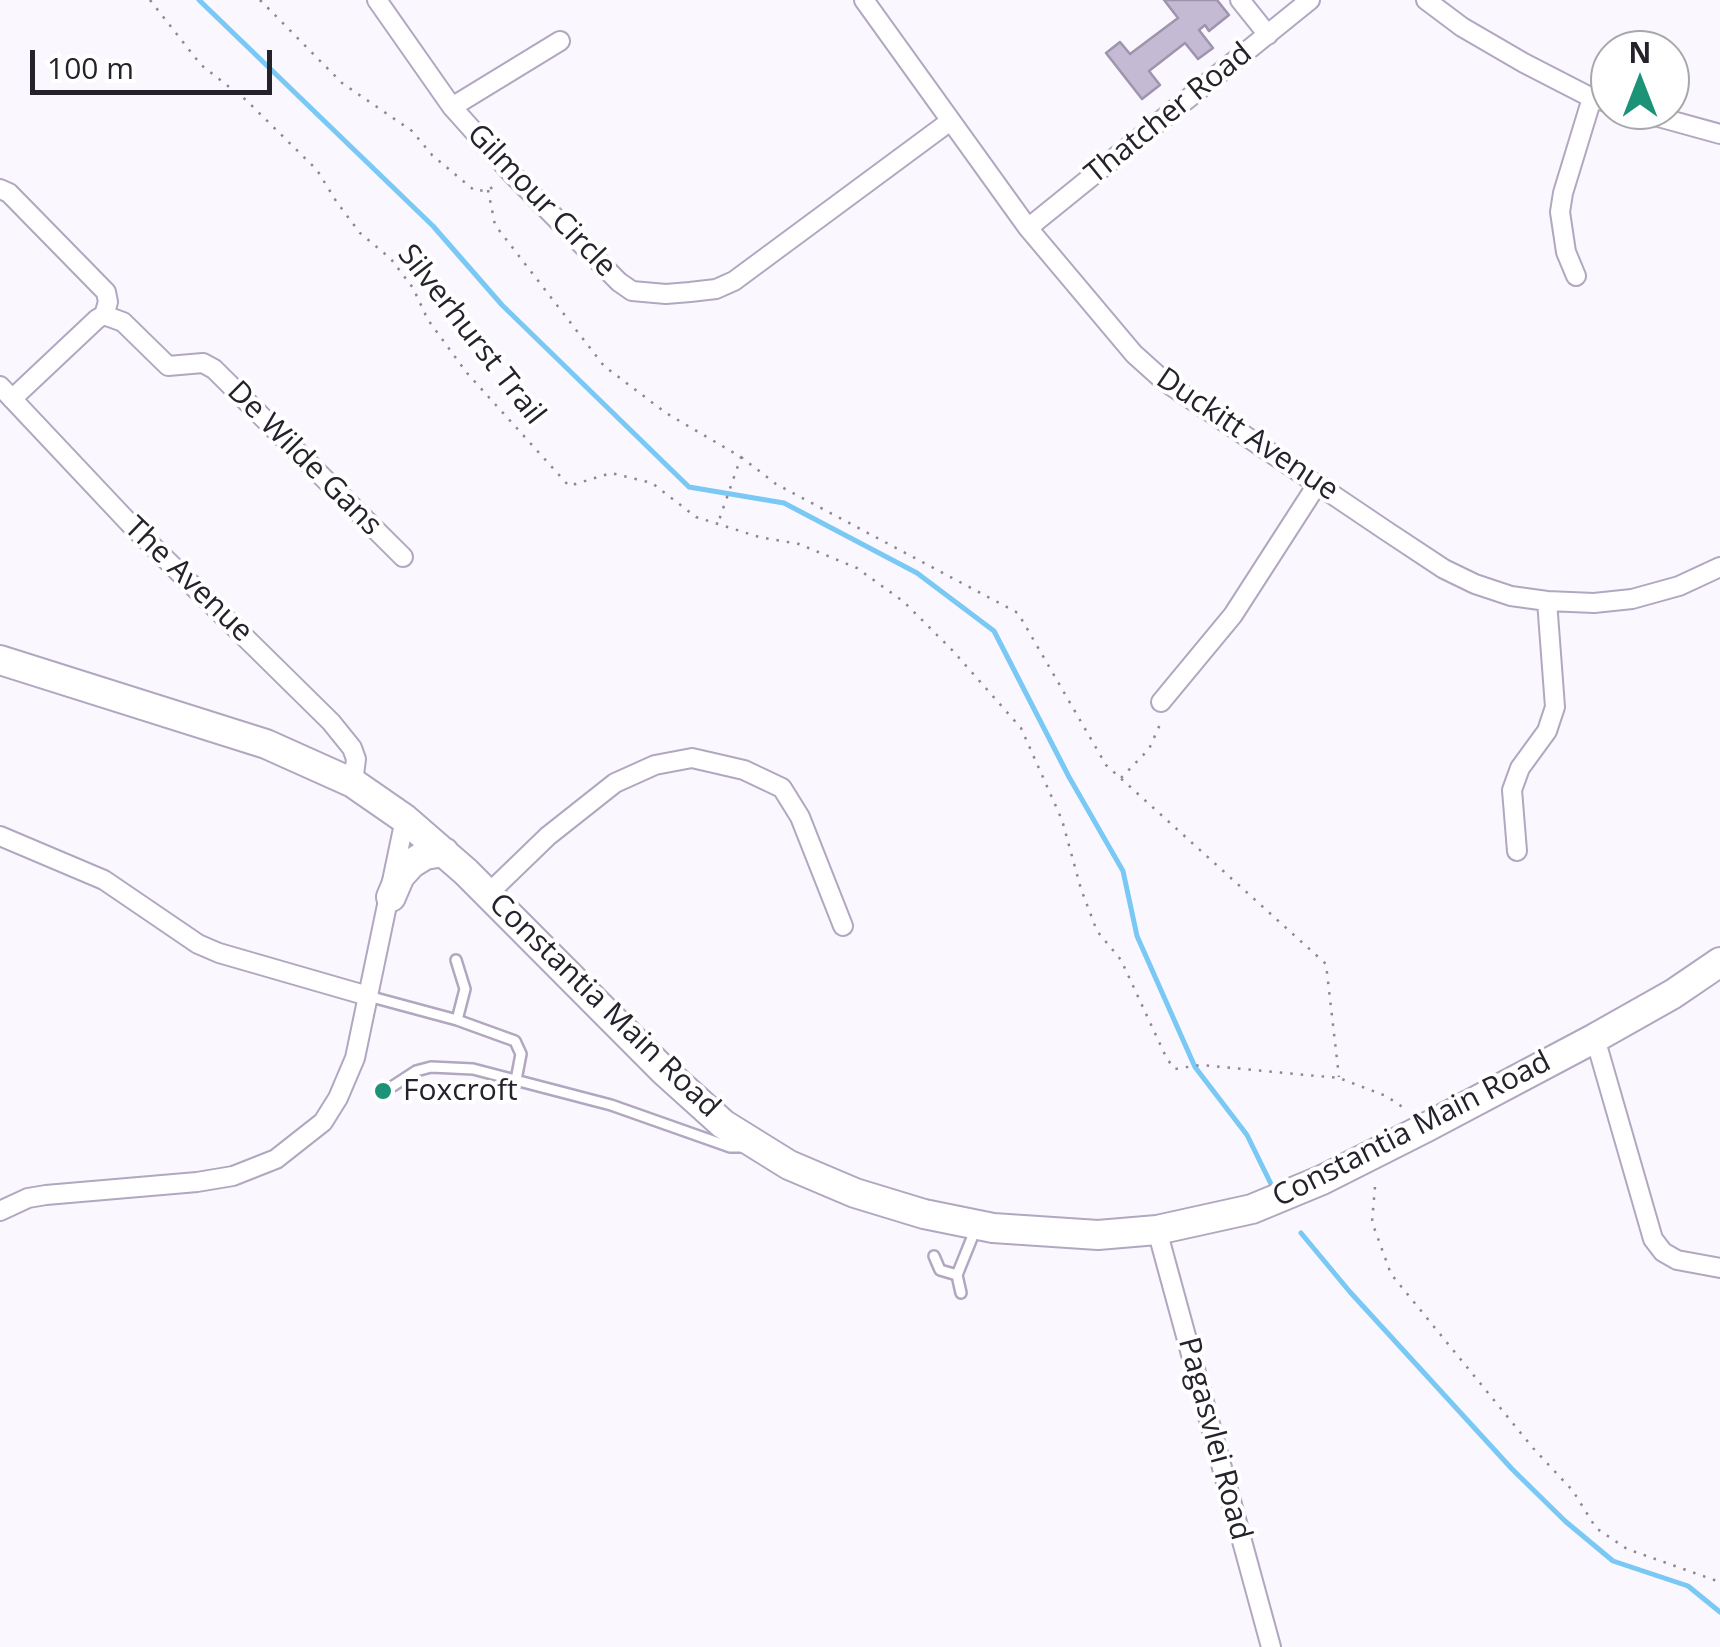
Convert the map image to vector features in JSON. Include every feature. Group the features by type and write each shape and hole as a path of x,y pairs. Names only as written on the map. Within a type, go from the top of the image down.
{"main road":[{"name":"Constantia Main Road","path":"0,660 266,744 353,782 405,819 489,893 662,1069 723,1124 789,1164 855,1193 977,1225 1040,1234 1098,1236 1215,1219 1286,1196 1595,1038 1720,962"},
{"path":"390,896 412,863 425,855 444,852"}],"street":[{"name":"Gilmour Circle","path":"376,0 452,107 512,174 632,292 666,294 724,286 949,122"},
{"name":"Duckitt Avenue","path":"864,0 1028,228 1148,368 1444,568 1511,596 1546,601 1632,599 1679,586 1720,568"},
{"path":"1240,0 1268,35"},
{"name":"Thatcher Road","path":"1028,228 1310,0"},
{"path":"1426,0 1499,49 1590,95"},
{"path":"452,107 560,41"},
{"path":"1690,126 1720,134"},
{"path":"1576,276 1566,252 1560,212 1563,193 1590,128"},
{"path":"0,188 106,292 108,302 104,316 6,393"},
{"name":"De Wilde Gans","path":"104,316 122,322 168,366 204,363 214,370 403,557"},
{"name":"The Avenue","path":"6,393 131,526 331,722 352,748 356,760 353,782"},
{"path":"1161,702 1233,615 1318,483"},
{"path":"1517,851 1512,790 1520,768 1547,732 1555,706 1546,601"},
{"path":"489,893 548,836 615,784 655,765 692,758 744,770 782,788 800,817 843,926"},
{"path":"0,1211 28,1198 46,1195 233,1176 276,1159 324,1122 355,1058 405,819"},
{"path":"0,836 104,880 175,929 219,953 368,996"},
{"path":"1595,1038 1653,1239 1663,1252 1677,1260 1720,1268"},
{"name":"Pagasvlei Road","path":"1156,1230 1271,1647"}],"lane":[{"path":"456,960 465,989 456,1020"},
{"path":"368,996 515,1041 521,1054 516,1080"},
{"path":"393,1086 430,1067 473,1070 611,1105 730,1147 756,1144"},
{"path":"960,1294 957,1275 977,1225"},
{"path":"934,1256 936,1267 957,1275"}],"path":[{"name":"Silverhurst Trail","path":"150,0 201,65 246,100 318,170 360,233 391,259 428,320 467,372 568,486 612,474 652,483 696,517 799,544 858,568 904,602 954,651 1021,728 1062,820 1097,930 1121,960 1167,1059 1175,1068 1200,1065 1339,1078"},
{"path":"260,0 342,83 412,131 432,155 475,191 488,190 512,174"},
{"path":"488,190 495,225 604,366 666,413 741,457 776,484 1018,613 1106,765 1326,964 1339,1078 1386,1096 1419,1118"},
{"path":"718,524 741,457"},
{"path":"1120,779 1156,738 1163,715 1161,702"},
{"path":"1375,1188 1372,1222 1391,1274 1573,1492 1596,1528 1627,1549 1720,1582"}],"building":[{"path":"1164,0 1217,0 1229,15 1209,31 1205,25 1199,30 1213,48 1198,59 1185,43 1149,71 1160,85 1142,99 1106,53 1120,42 1130,54 1178,18"}],"waterway":[{"path":"199,0 433,226 502,305 689,487 784,503 917,573 994,631 1069,777 1123,871 1137,936 1195,1067 1247,1135 1271,1184"},
{"path":"1301,1233 1512,1469 1565,1521 1613,1561 1688,1586 1720,1612"}],"place":[{"name":"Foxcroft","path":"383,1091"}]}
